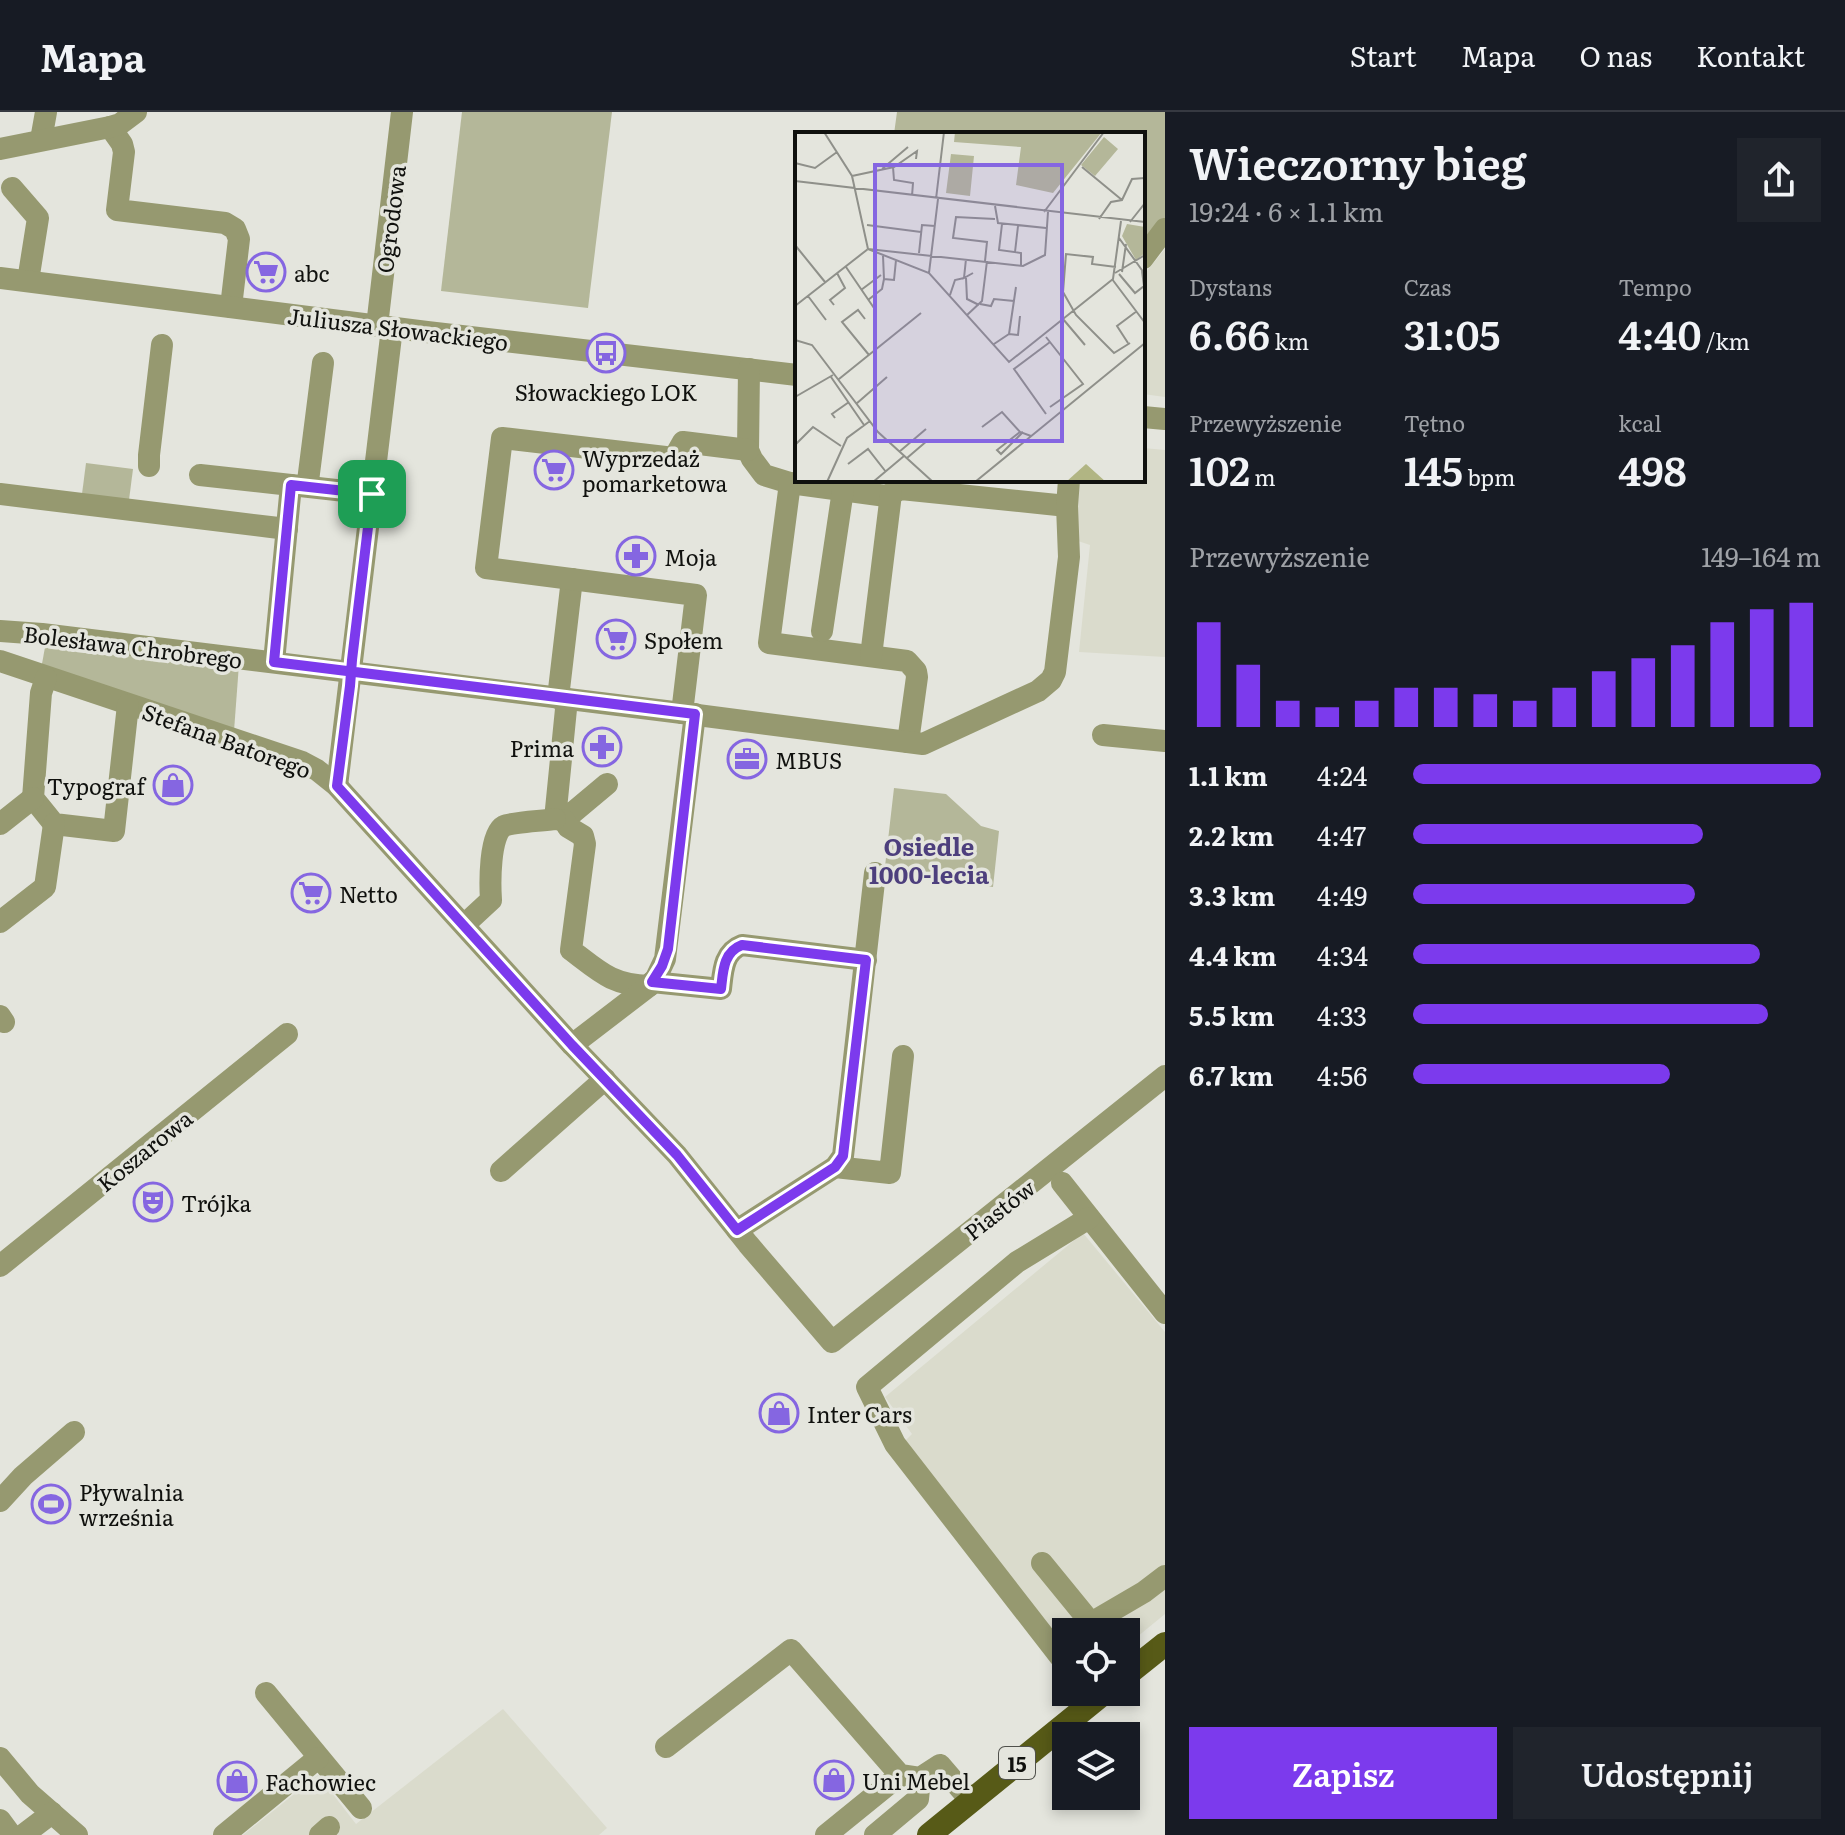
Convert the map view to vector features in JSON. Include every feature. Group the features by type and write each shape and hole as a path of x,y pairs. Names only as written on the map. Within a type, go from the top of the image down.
{"main road":[{"path":"1140,1664 1165,1644"},
{"name":"15","path":"929,1835 1088,1706"}],"street":[{"path":"41,140 46,112"},
{"path":"0,149 110,127 136,112"},
{"name":"Ogrodowa","path":"337,786 372,494 402,112"},
{"path":"110,127 124,152 117,210 225,223 235,229 239,239 231,307"},
{"path":"12,188 38,218 28,281"},
{"path":"1145,255 1165,229"},
{"name":"Juliusza Słowackiego","path":"0,278 795,375"},
{"path":"149,466 162,345"},
{"path":"274,662 287,529 323,363"},
{"path":"749,369 748,450 764,475 790,483 886,496 901,489 1067,506"},
{"path":"1145,417 1165,419"},
{"path":"572,1045 650,984 662,966 668,949 689,714 696,595 486,568 502,438 674,458 683,442 748,450"},
{"path":"200,475 299,483 372,494"},
{"path":"790,483 769,643 907,661 917,677 916,743 1038,691 1051,680 1055,672 1068,572 1069,482"},
{"path":"822,631 843,490"},
{"path":"0,494 287,529"},
{"path":"871,656 891,494"},
{"path":"572,579 563,699 560,819 583,836 585,844 571,950 611,980 627,984 721,989 727,956 742,945 866,960"},
{"name":"Bolesława Chrobrego","path":"0,631 274,662 916,743"},
{"name":"Stefana Batorego","path":"0,661 302,762 337,786 572,1045 677,1155 832,1342"},
{"path":"46,678 41,693 33,798 54,824 114,831 128,705"},
{"path":"1103,735 1165,741"},
{"path":"464,925 491,900 494,843 498,832 505,826 560,819 607,784"},
{"path":"0,824 33,798"},
{"path":"0,922 45,887 54,824"},
{"path":"737,1230 840,1161 844,1149 875,873"},
{"name":"Koszarowa","path":"0,1266 287,1034"},
{"path":"835,1167 890,1173 903,1056"},
{"name":"Piastów","path":"832,1342 1165,1076"},
{"path":"501,1171 605,1079"},
{"path":"1062,1183 1165,1313"},
{"path":"1052,1645 895,1444 867,1387 1017,1262 1089,1218"},
{"path":"0,1501 23,1476 74,1432"},
{"path":"1042,1563 1086,1618"},
{"path":"1108,1618 1165,1576"},
{"path":"666,1747 791,1650 910,1777 918,1799 875,1835"},
{"path":"266,1693 361,1808"},
{"path":"0,1758 30,1794 77,1835"},
{"path":"224,1835 318,1758"},
{"path":"826,1835 910,1777 940,1765 971,1801"},
{"path":"23,1835 52,1813"},
{"path":"0,1820 11,1835"}],"shaded area":[{"path":"1165,249 1165,397 1145,394 1145,274"},
{"path":"1145,448 1165,450 1165,657 1079,652 1090,545 1075,540 1077,482 1145,482"},
{"path":"1083,1233 1165,1332 1165,1614 1140,1635 1140,1618 1052,1618 1052,1637 904,1442 912,1434 885,1397"},
{"path":"503,1709 607,1828 599,1835 243,1835 318,1775 356,1824"}],"green space":[{"path":"462,112 612,112 588,308 441,291"},
{"path":"897,112 1165,112 1165,218 1145,243 1145,132 894,132"},
{"path":"86,463 133,469 129,500 82,494"},
{"path":"46,642 239,664 234,731 41,669"},
{"path":"894,788 946,794 981,826 999,831 993,887 884,875"}],"place":[{"name":"abc","path":"266,272"},
{"name":"Słowackiego LOK","path":"606,353"},
{"name":"Wyprzedaż pomarketowa","path":"554,470"},
{"name":"Moja","path":"636,556"},
{"name":"Społem","path":"616,639"},
{"name":"Prima","path":"602,747"},
{"name":"MBUS","path":"747,759"},
{"name":"Typograf","path":"173,785"},
{"name":"Netto","path":"311,893"},
{"name":"Trójka","path":"153,1202"},
{"name":"Inter Cars","path":"779,1413"},
{"name":"Pływalnia września","path":"51,1504"},
{"name":"Uni Mebel","path":"834,1780"},
{"name":"Fachowiec","path":"237,1781"}],"district":[{"name":"Osiedle 1000-lecia","path":"929,859"}],"route":[{"path":"372,494 291,485 274,662 352,672 558,698 695,714 668,949 652,982 721,989 727,956 742,945 866,960 843,1156 835,1167 737,1230 677,1155 572,1045 337,786 352,672 372,494"}]}
